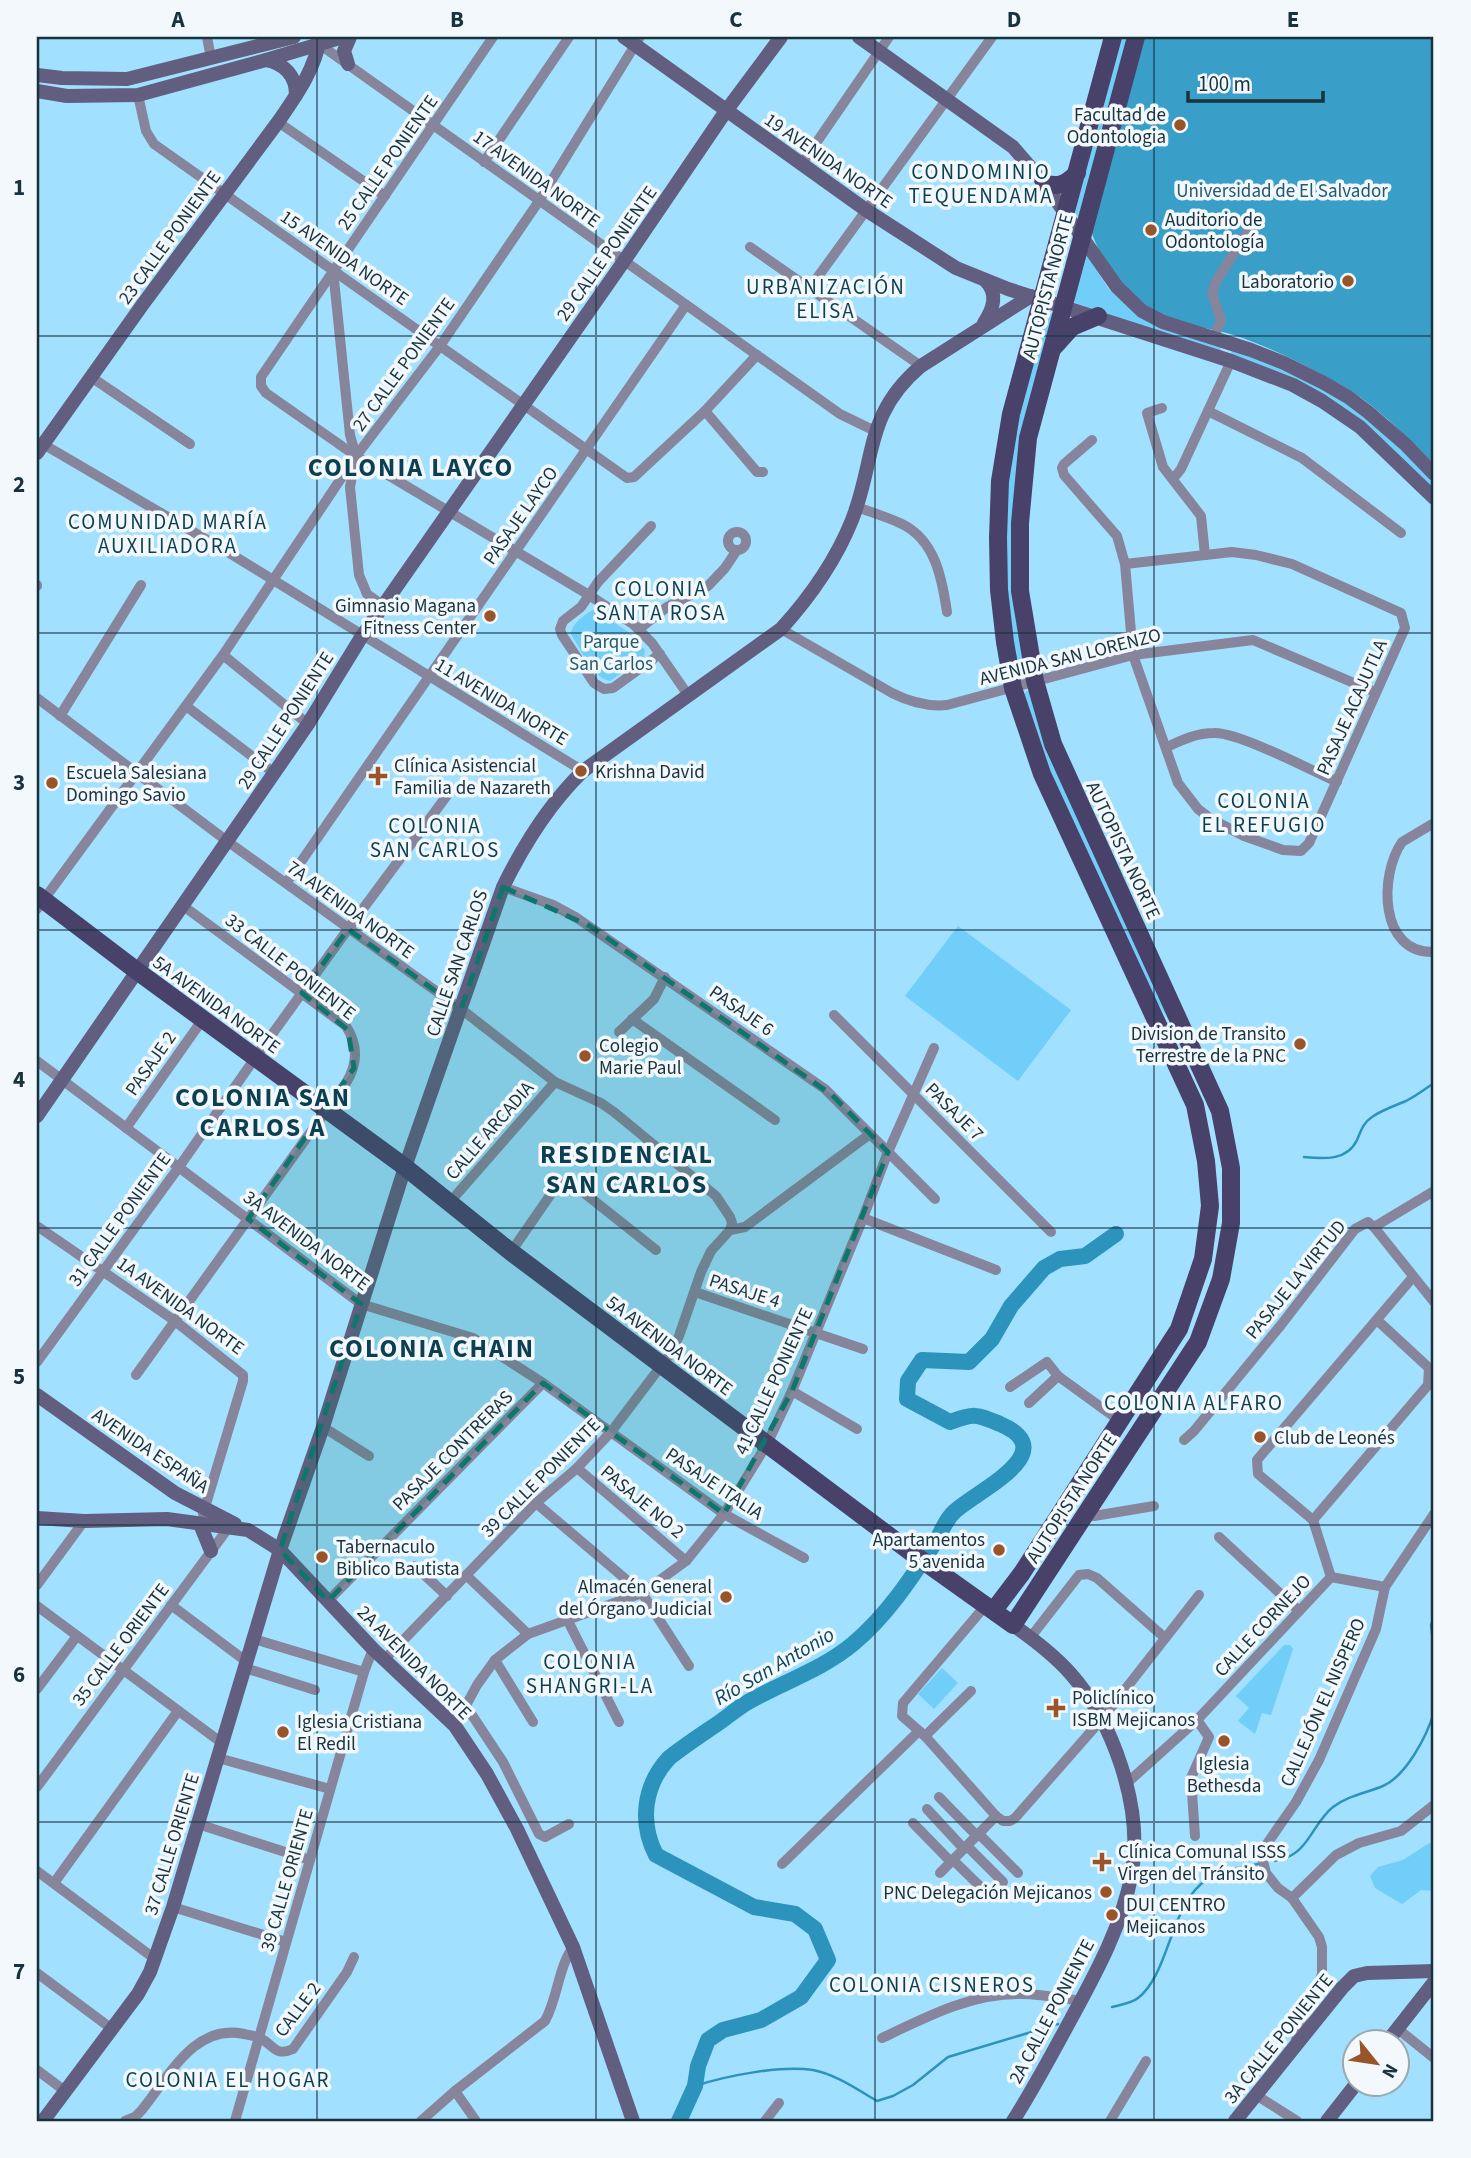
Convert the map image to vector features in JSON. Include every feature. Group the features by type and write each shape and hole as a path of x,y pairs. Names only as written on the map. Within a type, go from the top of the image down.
{"main road":[{"name":"AUTOPISTA NORTE","path":"990,1608 1022,1573 1179,1329 1203,1259 1210,1206 1206,1161 1195,1105 1042,774 1013,688 999,590 1000,481 1011,414 1036,297 1066,214 1113,37"},
{"name":"AUTOPISTA NORTE","path":"1013,1625 1198,1342 1221,1279 1231,1223 1231,1168 1220,1111 1053,744 1035,681 1020,591 1020,523 1028,438 1136,37"},
{"path":"1044,183 1060,186 1077,173"},
{"path":"1050,353 1072,327 1098,316"},
{"name":"5A AVENIDA NORTE","path":"39,901 327,1109 511,1252 912,1553 1013,1625"},
{"path":"1145,999 1156,1004 1170,1032 1179,1030 1179,1020"},
{"path":"1179,1071 1184,1054 1192,1054 1199,1061"}],"street":[{"path":"206,37 211,58"},
{"path":"37,91 67,96 138,95 266,60 320,40 343,37"},
{"path":"348,64 344,51 350,37"},
{"name":"25 CALLE PONIENTE","path":"356,456 267,393 261,386 261,377 494,37"},
{"path":"484,162 569,37"},
{"name":"29 CALLE PONIENTE","path":"37,1116 274,773 362,636 726,111 781,37"},
{"path":"859,37 1013,147 1044,183 1117,288 1132,303 1157,320 1214,337 1284,363 1348,397 1391,431 1434,474"},
{"path":"801,165 889,37"},
{"path":"809,289 992,37"},
{"path":"37,75 127,79 290,38"},
{"name":"19 AVENIDA NORTE","path":"633,39 801,165 956,268 1231,361 1293,385 1339,412 1366,433 1434,498"},
{"name":"27 CALLE PONIENTE","path":"39,901 223,655 356,456 440,346 539,201 633,39"},
{"name":"17 AVENIDA NORTE","path":"320,40 348,64 484,162 840,414 875,431"},
{"name":"23 CALLE PONIENTE","path":"40,448 278,122 314,62 320,40"},
{"path":"266,60 282,66 290,74 296,95"},
{"name":"15 AVENIDA NORTE","path":"138,95 146,131 154,144 627,478 634,477 705,411"},
{"path":"278,122 385,196"},
{"path":"1214,337 1221,320 1212,293 1217,280 1251,226"},
{"path":"750,247 921,366"},
{"path":"333,270 349,435 356,456 350,487 359,575 367,594 384,606"},
{"path":"981,327 993,306 993,291 985,280"},
{"name":"CALLE SAN CARLOS","path":"280,1550 323,1427 405,1167 503,887 521,850 569,784 583,771 781,629 834,559 853,519 875,431 894,393 921,366 981,327 1036,297"},
{"name":"PASAJE LAYCO","path":"286,882 687,305"},
{"path":"757,355 705,411 757,472 764,472"},
{"path":"1173,480 1181,470 1231,361"},
{"path":"92,377 190,444"},
{"path":"1125,564 1205,555 1201,516 1163,467 1141,415 1162,408"},
{"path":"1208,411 1302,458 1401,533"},
{"path":"1092,440 1062,468 1117,536 1125,564 1133,655 1167,747 1189,736 1216,733 1240,739 1337,782"},
{"name":"11 AVENIDA NORTE","path":"40,448 273,580 583,771"},
{"path":"356,456 589,595 639,629 688,695"},
{"path":"856,507 903,524 919,535 934,558 942,579 947,612"},
{"path":"652,526 598,582 578,610 563,621 560,629 596,685 606,689 613,688 660,654"},
{"path":"639,629 667,607 708,586 737,550"},
{"name":"PASAJE ACAJUTLA","path":"1167,747 1178,783 1198,809 1244,836 1283,850 1301,851 1309,843 1405,628 1401,613 1292,564 1232,552 1205,555"},
{"path":"60,716 141,585"},
{"name":"AVENIDA SAN LORENZO","path":"781,629 892,693 919,704 947,705 1133,655 1253,639 1375,692"},
{"path":"223,655 307,724"},
{"name":"7A AVENIDA NORTE","path":"37,698 227,841 461,1009 555,1082 601,1103 614,1112 716,1196 730,1217 730,1230"},
{"path":"186,706 274,773"},
{"name":"31 CALLE PONIENTE","path":"37,1362 451,790"},
{"path":"1434,823 1399,845 1388,884 1388,905 1393,928 1399,935 1423,951 1434,952"},
{"name":"PASAJE 6","path":"503,887 553,905 577,918 825,1089 936,1199"},
{"name":"33 CALLE PONIENTE","path":"136,1375 346,1083 354,1068 356,1053 346,1026 182,905"},
{"path":"619,1032 654,999 665,977"},
{"name":"PASAJE 7","path":"834,1015 1051,1232"},
{"name":"PASAJE 2","path":"126,1128 203,1019"},
{"path":"632,1019 775,1120"},
{"name":"41 CALLE PONIENTE","path":"455,1726 477,1685 495,1660 528,1634 642,1594 686,1561 724,1514 767,1444 792,1391 888,1152 934,1048"},
{"name":"3A AVENIDA NORTE","path":"37,1061 361,1304 473,1338 611,1432"},
{"name":"CALLE ARCADIA","path":"450,1202 555,1082"},
{"name":"39 CALLE PONIENTE","path":"385,1659 536,1503 577,1468 611,1432 670,1354 711,1251 730,1230 745,1227 870,1134"},
{"path":"511,1252 554,1191 560,1184 568,1182 656,1250"},
{"path":"1374,1227 1434,1191"},
{"path":"863,1218 996,1270"},
{"name":"PASAJE LA VIRTUD","path":"1184,1440 1281,1325 1355,1229 1368,1222 1374,1227 1434,1302"},
{"name":"1A AVENIDA NORTE","path":"37,1226 174,1321 239,1370 243,1378 202,1516"},
{"path":"1413,1278 1257,1460 1258,1474 1313,1520 1331,1577 1385,1587 1434,1514"},
{"name":"PASAJE 4","path":"695,1292 863,1349"},
{"path":"1313,1520 1428,1385 1429,1368 1377,1320"},
{"path":"1010,1387 1047,1362 1058,1376 1120,1421"},
{"path":"1029,1403 1058,1376"},
{"name":"PASAJE CONTRERAS","path":"328,1601 542,1383"},
{"path":"792,1391 857,1429"},
{"name":"AVENIDA ESPAÑA","path":"37,1395 175,1493 202,1516 254,1533"},
{"path":"323,1427 369,1456"},
{"name":"PASAJE ITALIA","path":"611,1432 724,1514 804,1558"},
{"name":"PASAJE NO 2","path":"577,1468 686,1561"},
{"path":"167,1519 177,1508 175,1493"},
{"path":"536,1503 642,1594 689,1666"},
{"path":"1088,1512 1094,1516 1154,1506"},
{"path":"254,1533 282,1526 292,1515"},
{"path":"37,1518 84,1521 202,1516 211,1551"},
{"path":"37,1585 84,1521"},
{"name":"35 CALLE ORIENTE","path":"37,1787 231,1525"},
{"name":"2A AVENIDA NORTE","path":"254,1533 280,1550 373,1649 455,1726 487,1774 517,1829 573,1947 633,2121"},
{"path":"1219,1537 1299,1612"},
{"name":"37 CALLE ORIENTE","path":"49,2119 65,2091 142,1987 155,1959 280,1550"},
{"path":"415,1566 447,1596"},
{"path":"1030,1638 1079,1575 1087,1574 1097,1578 1165,1638"},
{"path":"467,1576 528,1634"},
{"name":"CALLE CORNEJO","path":"1127,1783 1197,1720 1331,1577"},
{"name":"CALLEJÓN EL NISPERO","path":"1294,2047 1300,2023 1319,1983 1322,1947 1319,1937 1292,1898 1278,1888 1266,1873 1262,1857 1264,1848 1296,1802 1319,1760 1376,1629 1385,1587"},
{"path":"990,1608 904,1703 902,1716 922,1734 996,1816 1003,1821 1010,1821 1016,1818 1102,1719 1199,1595"},
{"path":"171,1605 246,1665 314,1690"},
{"path":"37,1606 178,1711 220,1751 330,1789"},
{"path":"568,1621 619,1722"},
{"name":"5A AVENIDA NORTE","path":"1013,1625 1070,1673 1102,1719 1127,1783 1134,1856 1120,1916"},
{"path":"37,1689 77,1636"},
{"path":"254,1639 364,1672"},
{"name":"39 CALLE ORIENTE","path":"235,2121 364,1672 373,1649"},
{"path":"495,1660 533,1722"},
{"path":"782,1864 971,1691"},
{"path":"466,1706 503,1762 539,1834 545,1837 569,1824"},
{"path":"54,1883 178,1711"},
{"path":"1195,1836 1191,1778 1209,1737 1197,1720"},
{"path":"939,1797 1017,1873"},
{"path":"1292,1898 1336,1855 1359,1843 1401,1831 1434,1805"},
{"path":"927,1809 1003,1882"},
{"path":"940,1873 996,1816"},
{"path":"913,1823 990,1896"},
{"path":"198,1824 310,1860"},
{"path":"37,1871 155,1959"},
{"path":"173,1907 286,1942"},
{"name":"2A CALLE PONIENTE","path":"1016,2120 1080,2001 1120,1916"},
{"path":"421,2121 545,2021 553,2007 566,1955 573,1947"},
{"name":"CALLE 2","path":"133,2120 181,2059 198,2043 228,2033 239,2033 260,2038 275,2050 284,2053 293,2049 347,1972 354,1957"},
{"name":"3A CALLE PONIENTE","path":"1235,2121 1354,1976 1367,1973 1434,1971"},
{"path":"37,1973 112,2029"},
{"path":"1399,2028 1432,1989"},
{"path":"882,2038 934,2012 996,1996 1032,1994 1080,2001"},
{"path":"1412,2040 1434,2058"},
{"path":"1110,2121 1146,2061"},
{"path":"37,2070 65,2091"},
{"path":"455,2091 476,2121"},
{"path":"1256,2095 1297,2121"},
{"path":"1327,2121 1345,2098"},
{"path":"765,2121 779,2103"}],"highlighted area":[{"path":"503,887 590,926 832,1095 888,1152 792,1391 724,1514 543,1383 328,1601 280,1550 361,1304 248,1219 354,1068 348,1030 302,993 348,929 461,1009"}],"green space":[{"path":"1117,37 1132,37 1080,219 1071,208"},
{"name":"Universidad de El Salvador","path":"1143,37 1434,37 1434,464 1380,413 1342,386 1255,342 1166,317 1141,302 1111,270 1091,231"},
{"path":"1086,254 1108,288 1133,310 1221,349 1218,352 1073,302"},
{"path":"1043,312 1054,314 1028,403 1021,441 1024,667 1020,670 1017,668 1003,573 1009,455"},
{"path":"1232,349 1322,386 1386,434 1434,481 1434,491 1373,431 1231,355"},
{"name":"Parque San Carlos","path":"593,610 627,631 645,650 644,657 610,681 593,669 571,634 576,623"},
{"path":"1030,691 1173,1027 1153,996 1048,773 1023,695"},
{"path":"958,926 1071,1010 1018,1081 905,996"},
{"path":"1284,1645 1290,1645 1293,1649 1271,1715 1262,1713 1255,1734 1238,1721 1249,1708 1236,1696"},
{"path":"942,1668 958,1683 934,1709 918,1694"},
{"path":"1434,1840 1434,1891 1421,1890 1402,1904 1375,1888 1370,1876 1378,1867 1403,1860"}],"waterway":[{"path":"1304,1157 1327,1158 1347,1152 1353,1147 1369,1119 1410,1099 1434,1083"},
{"name":"Río San Antonio","path":"679,2121 695,2086 698,2066 708,2040 723,2030 761,2020 801,1997 828,1960 815,1929 795,1914 754,1907 656,1855 647,1830 646,1817 649,1792 654,1780 669,1758 743,1705 814,1669 854,1643 877,1621 916,1571 951,1515 995,1483 1020,1459 1023,1447 1018,1435 1000,1424 980,1417 970,1416 950,1422 907,1399 908,1381 922,1360 969,1362 992,1339 1011,1306 1044,1268 1060,1259 1085,1256 1116,1234"},
{"path":"1434,1618 1431,1625 1434,1649"},
{"path":"1275,1861 1297,1852 1327,1812 1338,1803 1383,1786 1400,1774 1421,1743 1434,1712"},
{"path":"1112,2007 1135,2000 1148,1988 1163,1959 1182,1910 1201,1884 1235,1868 1258,1864"},
{"path":"695,2086 753,2072 813,2070 830,2075 877,2101 913,2085 948,2057 1058,2024"}],"place":[{"name":"Facultad de Odontologia","path":"1180,125"},
{"name":"Auditorio de Odontología","path":"1151,230"},
{"name":"Laboratorio","path":"1348,281"},
{"name":"Gimnasio Magana Fitness Center","path":"490,616"},
{"name":"Krishna David","path":"581,771"},
{"name":"Clínica Asistencial Familia de Nazareth","path":"378,776"},
{"name":"Escuela Salesiana Domingo Savio","path":"52,783"},
{"name":"Division de Transito Terrestre de la PNC","path":"1300,1044"},
{"name":"Colegio Marie Paul","path":"585,1056"},
{"name":"Club de Leonés","path":"1260,1437"},
{"name":"Apartamentos 5 avenida","path":"999,1550"},
{"name":"Tabernaculo Biblico Bautista","path":"322,1557"},
{"name":"Almacén General del Órgano Judicial","path":"726,1597"},
{"name":"Policlínico ISBM Mejicanos","path":"1056,1708"},
{"name":"Iglesia Cristiana El Redil","path":"283,1732"},
{"name":"Iglesia Bethesda","path":"1224,1741"},
{"name":"Clínica Comunal ISSS Virgen del Tránsito","path":"1102,1862"},
{"name":"PNC Delegación Mejicanos","path":"1106,1892"},
{"name":"DUI CENTRO Mejicanos","path":"1112,1915"}],"district":[{"name":"CONDOMINIO TEQUENDAMA","path":"981,184"},
{"name":"URBANIZACIÓN ELISA","path":"826,299"},
{"name":"COLONIA LAYCO","path":"411,467"},
{"name":"COMUNIDAD MARÍA AUXILIADORA","path":"168,534"},
{"name":"COLONIA SANTA ROSA","path":"661,601"},
{"name":"COLONIA EL REFUGIO","path":"1264,813"},
{"name":"COLONIA SAN CARLOS","path":"435,838"},
{"name":"COLONIA SAN CARLOS A","path":"263,1112"},
{"name":"RESIDENCIAL SAN CARLOS","path":"627,1169"},
{"name":"COLONIA CHAIN","path":"432,1348"},
{"name":"COLONIA ALFARO","path":"1194,1403"},
{"name":"COLONIA SHANGRI-LA","path":"590,1674"},
{"name":"COLONIA CISNEROS","path":"932,1985"},
{"name":"COLONIA EL HOGAR","path":"228,2080"}]}
